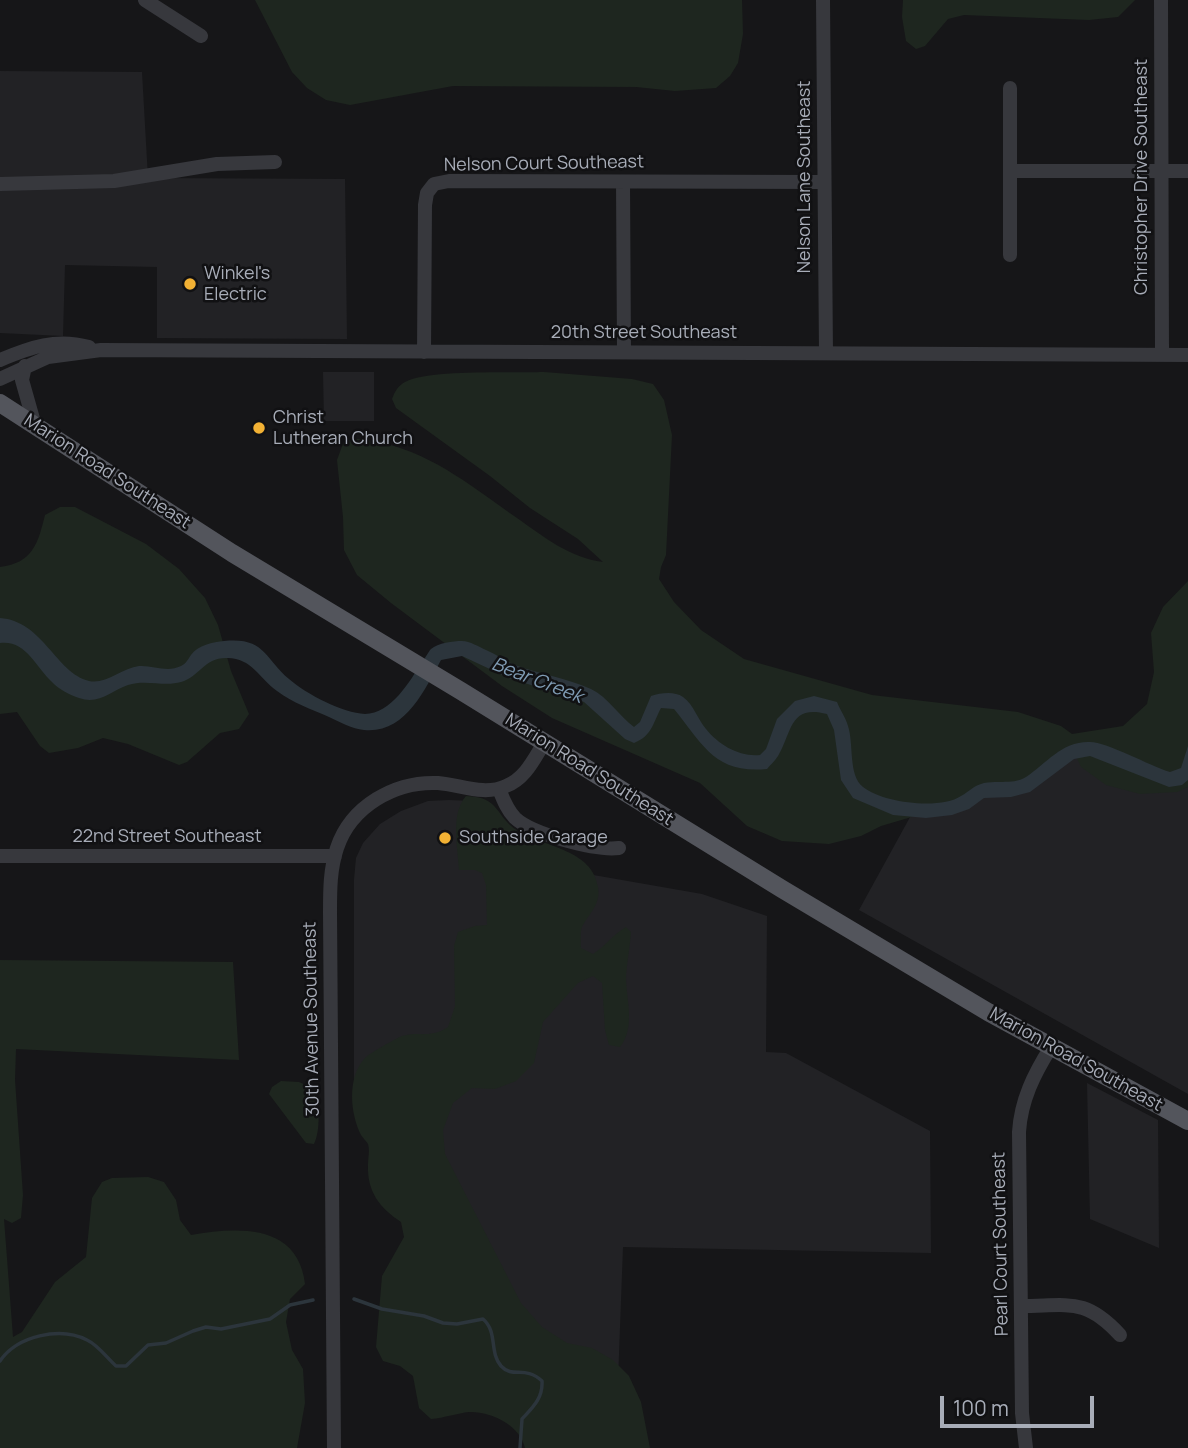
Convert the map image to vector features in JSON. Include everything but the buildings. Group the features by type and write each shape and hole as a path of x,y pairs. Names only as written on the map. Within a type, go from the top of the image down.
{"main road":[{"name":"Marion Road Southeast","path":"0,402 221,546 870,943 1051,1047 1188,1121"}],"street":[{"name":"Nelson Lane Southeast","path":"823,0 826,353"},
{"name":"Christopher Drive Southeast","path":"1161,0 1163,354"},
{"path":"147,1 201,36"},
{"path":"1010,89 1010,255"},
{"path":"0,184 136,179 217,164 275,162"},
{"path":"1010,171 1188,171"},
{"name":"Nelson Court Southeast","path":"424,352 425,205 427,193 433,184 449,181 824,182"},
{"path":"623,182 624,352"},
{"name":"20th Street Southeast","path":"0,360 24,349 51,343 76,344 101,351"},
{"name":"20th Street Southeast","path":"0,379 25,366 59,354 101,351 1188,355"},
{"path":"25,366 22,380 35,426"},
{"path":"544,743 522,776 499,789 512,814 527,826 587,847 619,848"},
{"name":"30th Avenue Southeast","path":"334,1448 330,912 331,877 335,856 343,834 357,814 396,789 430,783 477,790 499,789"},
{"name":"22nd Street Southeast","path":"0,856 335,856"},
{"name":"Pearl Court Southeast","path":"1026,1448 1021,1413 1020,1121 1030,1083 1051,1047"},
{"path":"1021,1306 1085,1307 1100,1314 1120,1335"}],"shaded area":[{"path":"255,0 742,0 743,34 738,63 730,76 716,88 675,91 636,87 453,86 350,105 326,100 307,88 292,72"},
{"path":"903,0 1135,0 1118,17 1089,20 964,15 948,19 925,46 916,49 906,41 902,17"},
{"path":"0,71 142,72 148,178 345,179 347,339 157,338 157,267 65,265 63,336 0,333"},
{"path":"323,372 374,372 374,421 324,421"},
{"path":"544,372 632,379 653,384 664,400 672,435 666,555 659,579 674,602 701,630 744,659 872,695 1018,712 1061,726 1072,734 1123,726 1147,704 1154,672 1151,633 1163,607 1188,581 1188,787 1177,792 1140,794 1106,785 1081,767 1073,750 1017,786 881,826 861,836 829,844 782,841 747,826 700,783 552,718 502,686 357,575 344,550 337,460 344,441 349,440 370,440 404,449 454,475 558,546 579,556 603,562 578,539 530,508 396,408 392,399 400,385 405,382 432,375"},
{"path":"60,507 75,507 146,544 179,569 205,598 218,625 231,671 249,714 239,729 220,733 187,762 179,765 128,744 103,738 78,748 49,753 40,746 17,712 0,714 0,567 11,565 27,556 40,534 45,515"},
{"path":"1073,749 1188,768 1188,1094 859,910 915,808"},
{"path":"466,796 486,800 518,831 566,851 587,865 594,875 598,893 596,904 582,927 581,948 593,954 626,927 631,932 626,976 629,1022 628,1031 620,1047 609,1045 605,1030 602,983 593,976 578,983 543,1022 534,1063 516,1081 495,1089 472,1088 453,1103 443,1130 445,1154 521,1303 542,1327 567,1343 592,1348 613,1360 629,1376 641,1402 650,1448 525,1448 518,1433 504,1421 486,1414 469,1412 431,1419 419,1408 413,1376 400,1366 383,1361 376,1347 382,1276 404,1237 401,1222 381,1205 372,1191 368,1175 369,1146 361,1135 354,1116 353,1085 359,1066 377,1050 402,1036 430,1034 448,1027 455,1006 454,946 458,932 487,925 486,885 482,873 459,870 456,822 461,803"},
{"path":"428,801 472,801 498,918 477,1059 354,1088 356,858 363,843 380,824 401,811"},
{"path":"582,873 702,894 767,916 766,1052 786,1053 930,1131 931,1253 623,1247 618,1381 504,1328 438,1171 442,1103"},
{"path":"0,960 233,962 239,1060 16,1049 15,1080 23,1195 21,1218 12,1223 4,1219 13,1337 22,1332 55,1282 86,1257 92,1198 102,1182 112,1178 148,1177 164,1182 176,1200 180,1220 191,1235 227,1231 263,1234 291,1249 300,1264 305,1284 290,1299 286,1322 292,1350 303,1369 305,1403 297,1448 0,1448"},
{"path":"281,1081 299,1082 315,1089 319,1117 314,1144 306,1143 269,1094 272,1087"},
{"path":"1087,1083 1158,1120 1159,1248 1090,1219"}],"water":[{"name":"Bear Creek","path":"0,618 15,621 27,628 77,676 95,682 139,666 176,668 184,664 202,646 211,643 248,642 262,651 289,679 305,691 325,702 365,714 374,713 391,703 406,687 431,649 454,641 465,641 515,665 591,689 634,727 640,722 651,696 667,693 679,695 690,704 703,725 717,740 737,752 752,755 760,755 766,749 777,719 795,701 814,696 837,702 850,733 853,767 858,782 872,793 897,801 940,803 961,796 984,783 1021,779 1063,749 1090,742 1107,746 1170,772 1181,768 1188,746 1188,780 1182,785 1169,787 1090,756 1074,759 1030,792 1011,797 984,798 969,809 952,815 926,818 893,815 853,798 841,780 834,730 827,714 805,713 798,717 778,756 767,769 749,769 734,767 712,754 674,709 661,708 648,733 634,743 625,739 584,702 509,678 462,656 441,660 412,708 391,725 378,729 355,728 296,702 277,691 242,661 226,658 212,661 181,682 135,683 99,699 86,700 57,687 29,655 17,646 0,643"}],"waterway":[{"path":"354,1299 382,1309 424,1316 443,1323 457,1324 483,1319 488,1324 495,1355 501,1366 510,1372 536,1376 542,1381 539,1397 522,1419 520,1448"},
{"path":"0,1361 17,1345 28,1340 64,1334 91,1342 116,1366 126,1366 148,1345 166,1343 206,1327 221,1329 270,1319 290,1305 313,1300"}],"place":[{"name":"Winkel's Electric","path":"190,284"},
{"name":"Christ Lutheran Church","path":"259,428"},
{"name":"Southside Garage","path":"445,838"}]}
